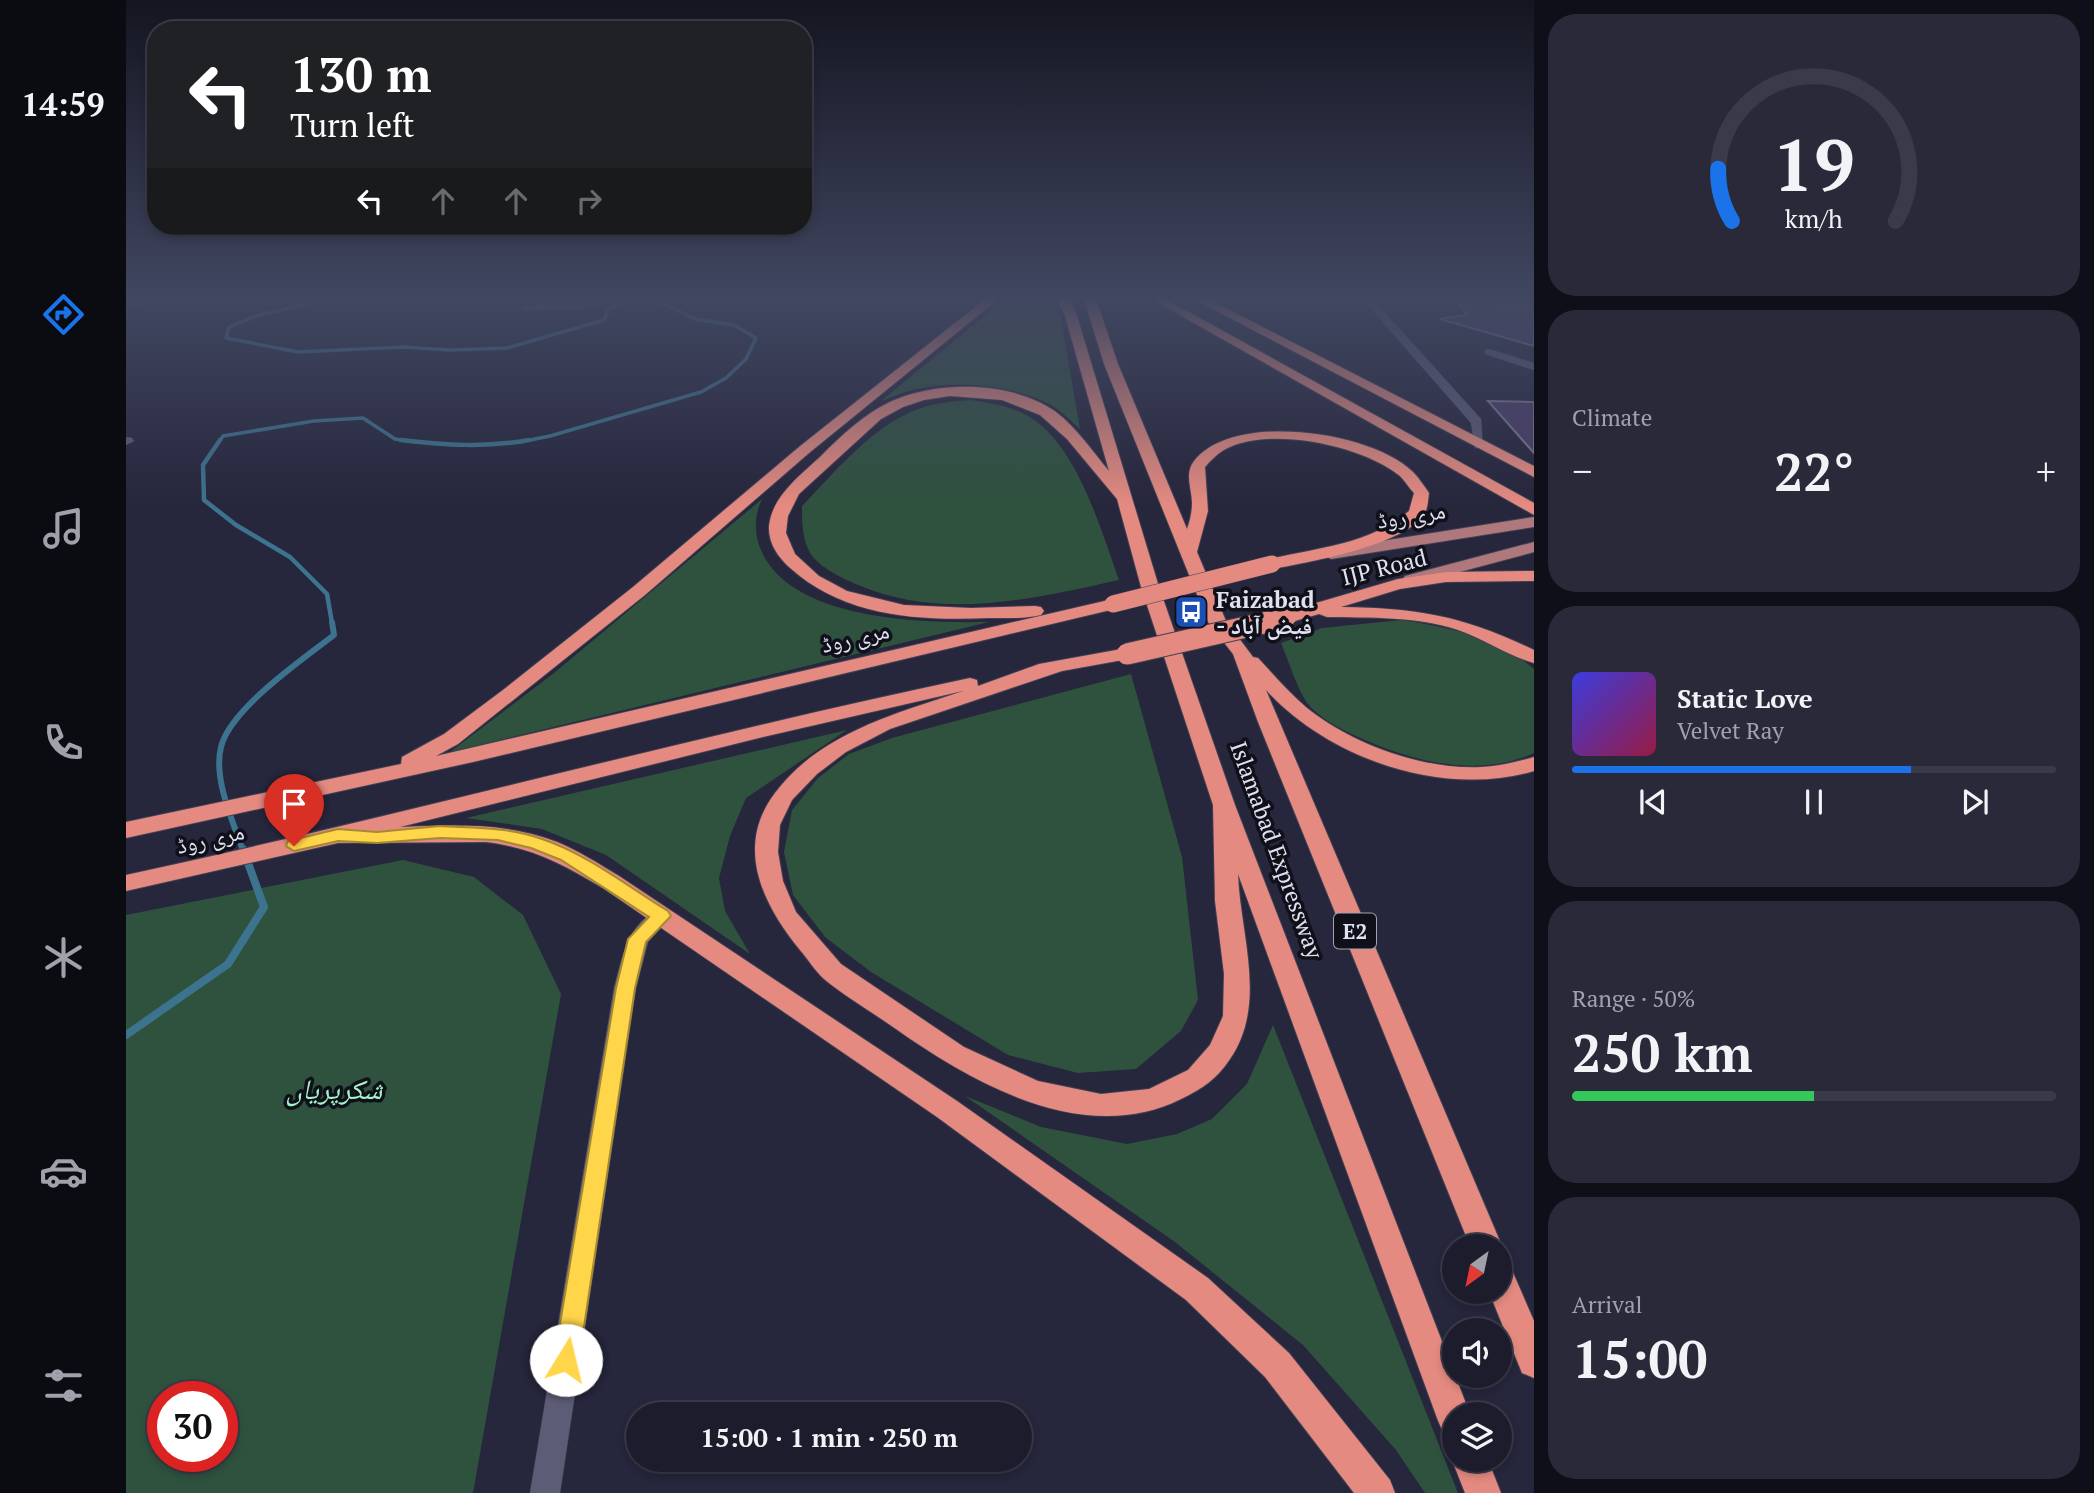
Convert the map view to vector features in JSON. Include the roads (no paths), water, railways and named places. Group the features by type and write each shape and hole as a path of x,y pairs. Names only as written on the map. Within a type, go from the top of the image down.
{"highway":[{"path":"390,773 451,738 510,694 639,591 804,450 909,366"},
{"name":"Islamabad Expressway","path":"1084,366 1150,587 1224,805 1448,1402"},
{"name":"Islamabad Expressway","path":"1112,366 1217,622 1242,653 1268,722 1481,1234"},
{"path":"1276,366 1534,510"},
{"path":"1327,366 1534,472"},
{"path":"1084,609 959,614 888,608 861,601 834,592 799,569 786,555 778,539 776,522 793,491 876,415 892,404 934,393 1000,395 1037,407 1062,426 1101,475 1125,498"},
{"path":"1189,551 1201,501 1195,475 1198,464 1213,449 1243,438 1283,435 1333,441 1375,454 1409,477 1420,492 1421,503 1417,513 1380,536 1312,557"},
{"name":"مری روڈ","path":"126,830 390,773 1113,604 1272,564 1312,557"},
{"name":"IJP Road","path":"1288,617 1398,584 1447,577 1534,576"},
{"path":"1312,611 1403,614 1438,619 1473,629 1534,657"},
{"name":"مری روڈ","path":"126,883 330,837 837,711 1127,654 1288,617"},
{"path":"1242,653 1308,718 1340,737 1385,758 1434,771 1477,773 1524,768 1534,764"},
{"path":"1058,666 883,725 839,747 809,768 783,797 769,825 766,852 771,881 786,916 832,971 954,1055 1032,1092 1101,1106 1153,1100 1198,1078 1221,1051 1237,1016 1237,974 1227,901 1224,805"},
{"path":"330,837 377,838 440,832 498,835 535,843 567,856 662,916 947,1109 1197,1289 1277,1366 1377,1493"},
{"path":"1510,1304 1534,1361"},
{"path":"1475,1472 1483,1493"}],"main road":[{"name":"مری روڈ","path":"1312,557 1534,522"},
{"path":"1398,584 1534,547"}],"street":[{"path":"1427,366 1477,422 1479,445"},
{"path":"545,1493 625,988 638,939 662,916"}],"waterway":[{"path":"520,442 550,436 701,392 726,378 739,366"},
{"path":"219,442 223,436 314,421 363,418 395,439 403,440"},
{"path":"220,440 203,465 204,500 236,525 290,557 327,594 332,623"},
{"path":"403,440 465,445 529,440"},
{"path":"403,440 415,442"},
{"path":"243,851 222,786 219,759 221,747 227,732 253,701 334,635 332,622"},
{"path":"126,1035 228,964 264,907 243,849"}],"place":[{"name":"Faizabad - فیض آباد","path":"1191,612"}],"park label":[{"name":"شکرپریاں","path":"334,1088"}]}
